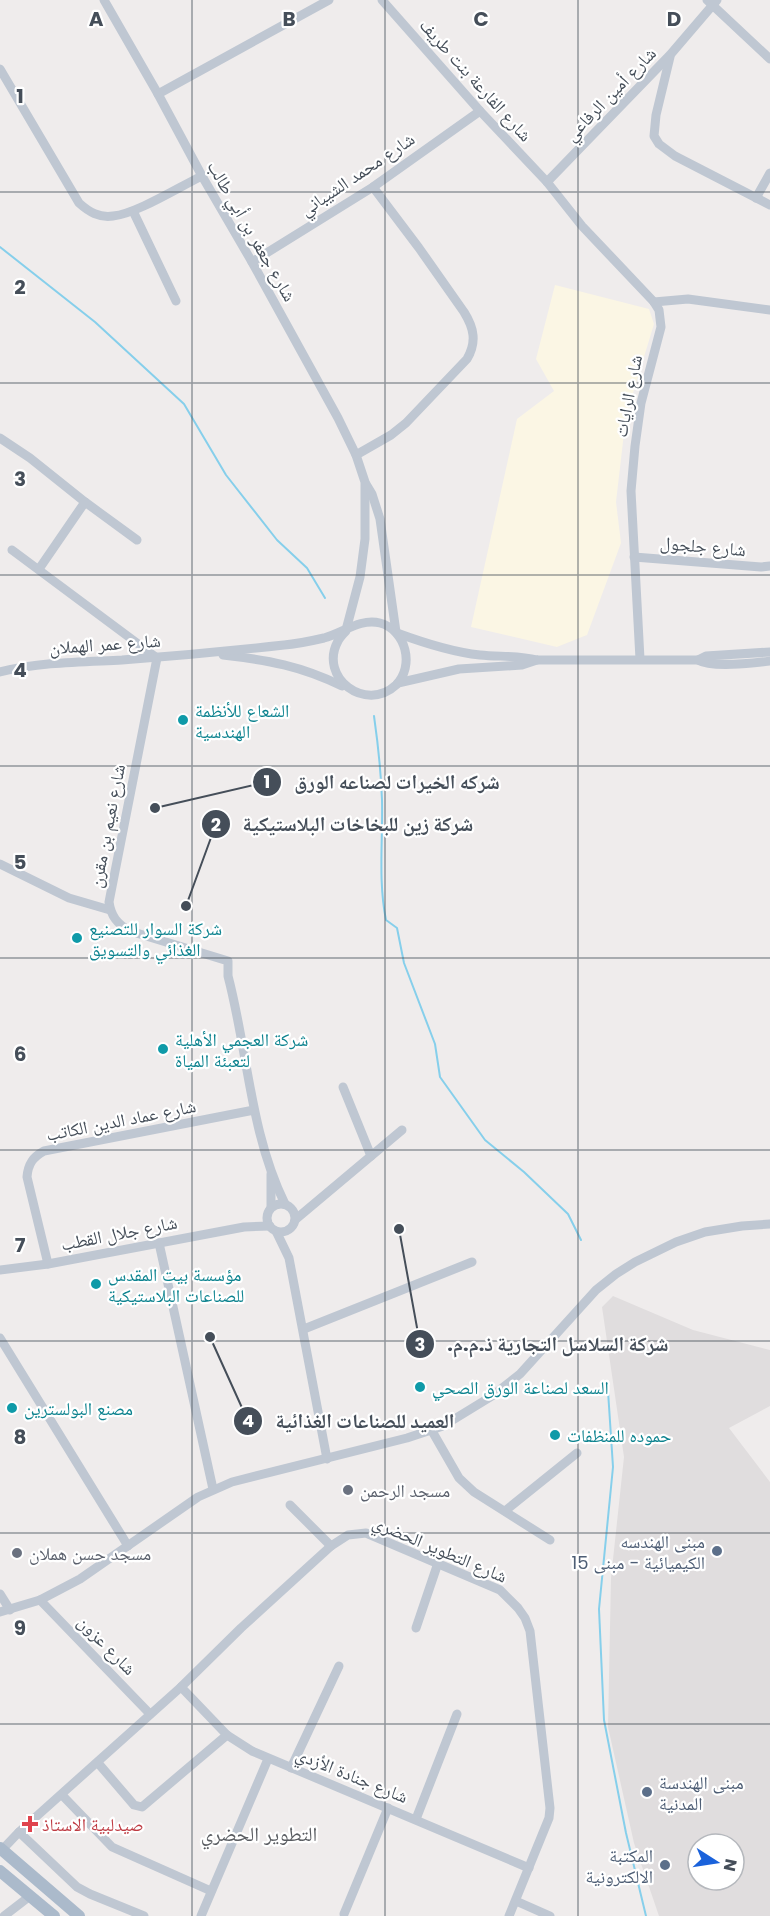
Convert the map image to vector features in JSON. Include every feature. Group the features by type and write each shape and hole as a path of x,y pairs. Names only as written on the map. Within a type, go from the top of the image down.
{"main road":[{"path":"1,1849 79,1916"},
{"path":"0,1871 54,1916"}],"street":[{"name":"شارع جعفر بن أبي طالب","path":"104,0 252,262 356,455 364,482 366,520 363,558 346,630"},
{"path":"158,94 329,0"},
{"name":"شارع الفارعة بنت طريف","path":"382,0 480,111 547,182"},
{"path":"712,2 770,59"},
{"name":"شارع أمين الرفاعي","path":"547,182 670,55 712,2"},
{"path":"670,55 656,115 654,136 659,144 675,156 770,205"},
{"path":"0,69 79,203 88,211 105,216 133,211 202,176"},
{"name":"شارع محمد الشيباني","path":"252,262 373,187 480,111"},
{"path":"756,198 770,173"},
{"path":"547,182 582,226 654,302 688,299 770,310"},
{"path":"356,455 391,435 417,413 467,359 474,337 471,323 464,312 373,187"},
{"path":"133,211 176,301"},
{"name":"شارع الرايات","path":"640,659 631,490 641,403 661,327 659,310 654,302"},
{"path":"0,438 30,458 137,540"},
{"name":"شارع جعفر بن أبي طالب","path":"364,482 372,494 380,519 396,633"},
{"path":"39,569 85,502"},
{"path":"12,549 157,658"},
{"name":"شارع جلجول","path":"634,557 770,566"},
{"path":"396,633 404,645 407,658 405,671 398,683 390,690 369,696 358,694 339,679 334,667 334,653 338,641 346,630 362,622 380,623 396,633 417,641 481,655 521,656 537,660 640,659 698,660 710,663 768,663"},
{"name":"شارع عمر الهملان","path":"0,672 42,665 212,654 306,642 346,630"},
{"path":"698,660 706,656 770,652"},
{"name":"شارع عمر الهملان","path":"212,654 263,659 285,664 307,670 349,689"},
{"name":"شارع نعيم بن مقرن","path":"157,658 109,902 110,910 121,926 130,931 228,961 228,976 254,1110 271,1168 288,1205"},
{"path":"398,683 459,669 522,665 537,660"},
{"path":"0,864 69,898 110,910"},
{"path":"343,1087 371,1156"},
{"name":"شارع عماد الدين الكاتب","path":"48,1263 27,1177 28,1168 37,1155 44,1151 254,1110"},
{"path":"273,1229 284,1232 320,1197 402,1130"},
{"name":"شارع نعيم بن مقرن","path":"269,1211 271,1168"},
{"path":"290,1258 273,1229 269,1211 279,1203 288,1205 320,1197"},
{"path":"288,1205 294,1210 290,1258 327,1459"},
{"name":"شارع جلال القطب","path":"244,1227 269,1211"},
{"path":"0,1594 5,1611 40,1600 80,1579 213,1489 232,1482 432,1431 456,1419 507,1384 535,1359 596,1290 615,1274 676,1242 705,1232 770,1224"},
{"name":"شارع جلال القطب","path":"0,1270 244,1227 273,1229"},
{"path":"159,1243 213,1489"},
{"path":"304,1329 472,1263"},
{"path":"0,1338 128,1546"},
{"path":"432,1431 459,1478 474,1492 550,1540"},
{"path":"505,1511 577,1453"},
{"path":"290,1505 331,1546"},
{"name":"شارع التطوير الحضري","path":"1,1849 181,1687 241,1628 331,1546 348,1534 366,1533 500,1590 518,1608 530,1630 550,1808 549,1818 509,1916"},
{"path":"416,1628 438,1563"},
{"name":"شارع عزون","path":"40,1600 150,1714"},
{"path":"291,1767 339,1666"},
{"name":"شارع جنادة الأزدي","path":"181,1687 227,1735 268,1759 529,1868"},
{"path":"416,1819 457,1714"},
{"path":"98,1763 134,1805 142,1807 227,1735"},
{"path":"201,1916 268,1759"},
{"path":"62,1795 112,1847 211,1891"},
{"path":"344,1914 388,1808"},
{"path":"19,1832 77,1887 144,1916"},
{"path":"3,1916 30,1896"},
{"path":"516,1901 550,1916"},
{"path":"3,1916 15,1916"}],"shaded area":[{"path":"555,285 649,309 654,324 626,416 616,502 621,543 587,635 557,647 471,627 517,419 554,391 536,359"},
{"path":"613,1296 693,1330 770,1350 770,1406 729,1428 770,1482 770,1916 659,1916 634,1843 608,1727 611,1578 624,1457 602,1307"}],"waterway":[{"path":"0,247 95,322 184,404 226,475 277,540 307,568 325,598"},
{"path":"374,716 382,790 381,875 386,920 397,928 404,963 435,1044 440,1077 485,1140 524,1172 568,1214 581,1240"},
{"path":"608,1391 613,1467 599,1609 604,1720 626,1833 646,1916"}],"place":[{"name":"الشعاع للأنظمة الهندسية","path":"183,720"},
{"name":"شركه الخيرات لصناعه الورق","path":"155,808"},
{"name":"شركة زين للبخاخات البلاستيكية","path":"186,906"},
{"name":"شركة السوار للتصنيع الغذائي والتسويق","path":"77,938"},
{"name":"شركة العجمي الأهلية لتعبئة المياة","path":"163,1049"},
{"name":".شركة السلاسل التجارية ذ.م.م","path":"399,1229"},
{"name":"مؤسسة بيت المقدس للصناعات البلاستيكية","path":"96,1284"},
{"name":"العميد للصناعات الغذائية","path":"210,1337"},
{"name":"السعد لصناعة الورق الصحي","path":"420,1387"},
{"name":"مصنع البولسترين","path":"12,1408"},
{"name":"حموده للمنظفات","path":"555,1435"},
{"name":"مسجد الرحمن","path":"348,1490"},
{"name":"مبنى الهندسه الكيميائية - مبنى 15","path":"717,1551"},
{"name":"مسجد حسن هملان","path":"17,1553"},
{"name":"مبنى الهندسة المدنية","path":"647,1792"},
{"name":"صيدلبية الاستاذ","path":"30,1824"},
{"name":"المكتبة الالكترونية","path":"665,1865"}],"district":[{"name":"التطوير الحضري","path":"259,1834"}]}
